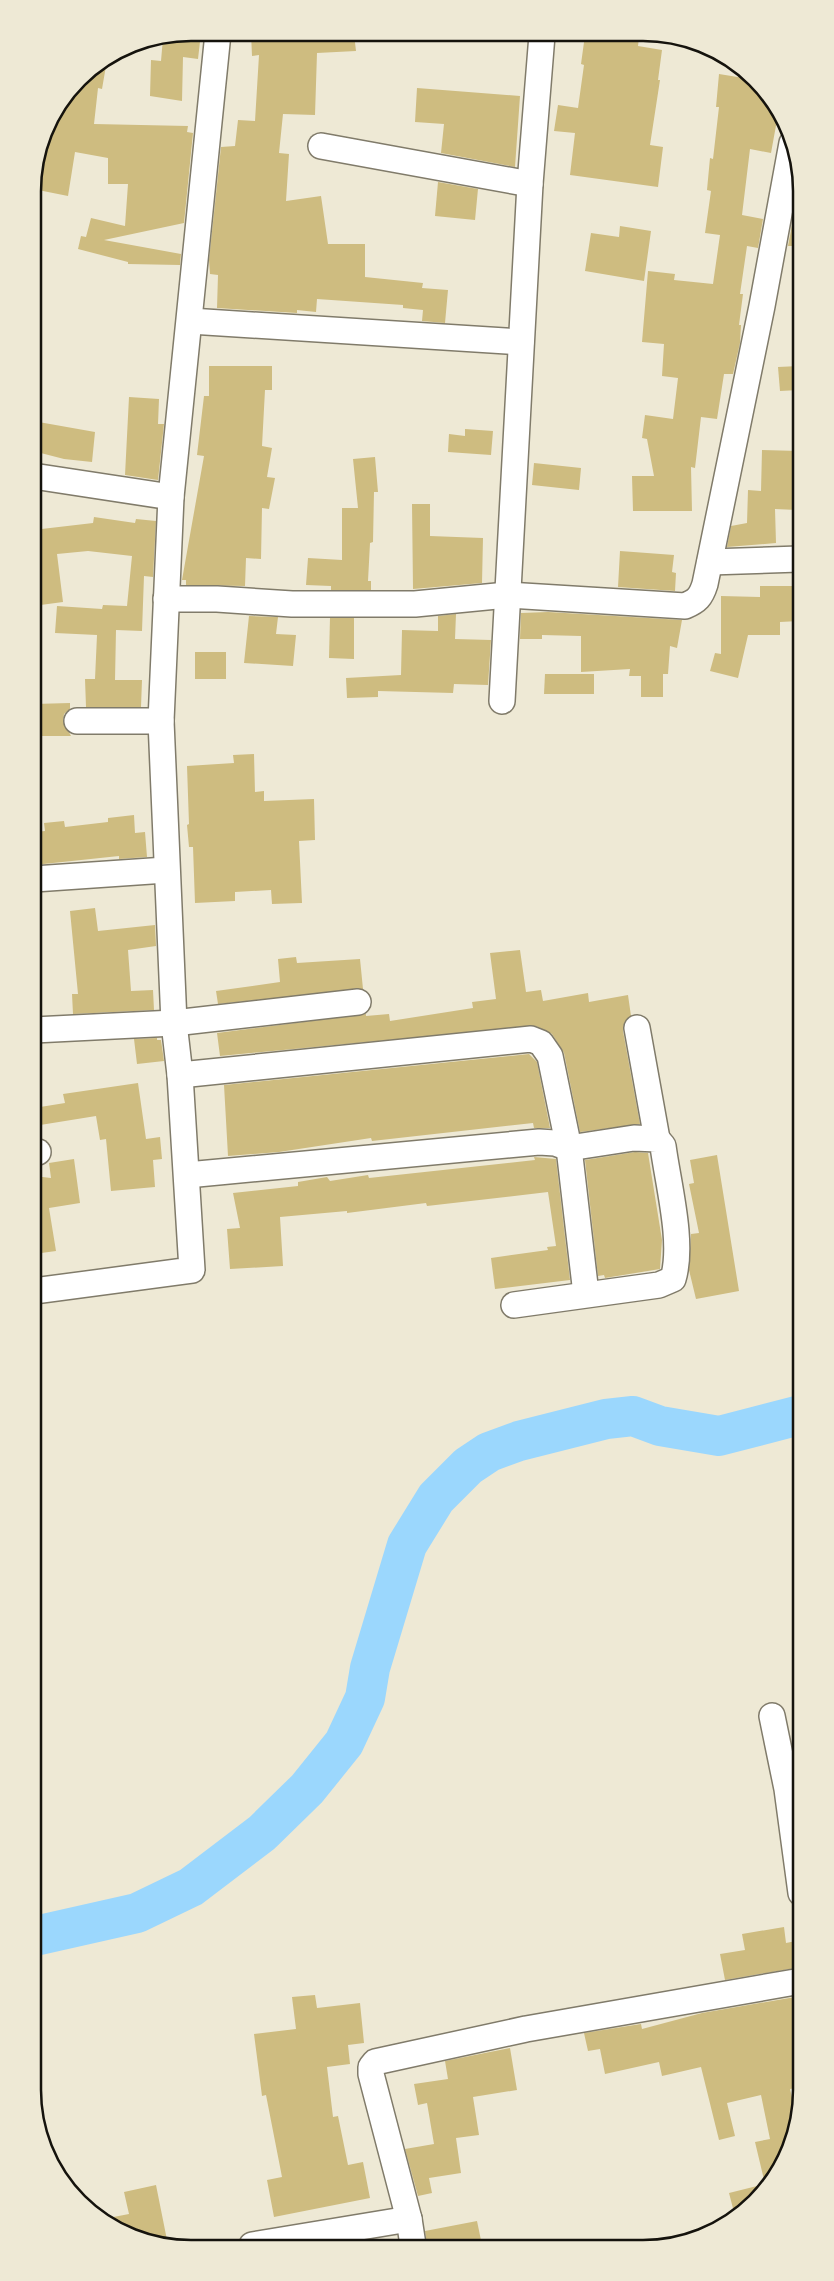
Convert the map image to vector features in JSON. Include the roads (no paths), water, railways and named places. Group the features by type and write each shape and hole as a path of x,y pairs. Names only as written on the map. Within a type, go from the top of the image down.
{"street":[{"path":"502,701 530,184 541,41"},
{"path":"41,1290 192,1270 180,1075 174,1023 161,721 171,497 217,42"},
{"path":"321,146 530,184"},
{"path":"166,599 216,599 292,604 416,604 507,596 685,606 696,601 702,595 710,562 762,306 789,159"},
{"path":"190,321 521,342"},
{"path":"42,477 171,497"},
{"path":"710,562 793,559"},
{"path":"76,721 161,721"},
{"path":"42,878 166,870"},
{"path":"42,1030 174,1023 358,1002"},
{"path":"514,1305 586,1294 659,1286 673,1279 677,1264 677,1245 663,1146 657,1138 637,1028"},
{"path":"180,1075 531,1039 541,1043 550,1056 569,1148 586,1294"},
{"path":"187,1175 539,1142 555,1142 569,1148 634,1138 657,1138"},
{"path":"772,1716 787,1789 792,1827"},
{"path":"412,2240 409,2219 372,2074 371,2066 374,2062 395,2056 601,2015 792,1983"},
{"path":"287,2240 409,2219"}],"waterway":[{"path":"41,1935 137,1913 191,1887 262,1833 307,1789 344,1743 365,1698 370,1668 407,1545 436,1498 468,1466 489,1452 519,1441 606,1419 633,1416 660,1426 719,1436 792,1417"}]}
